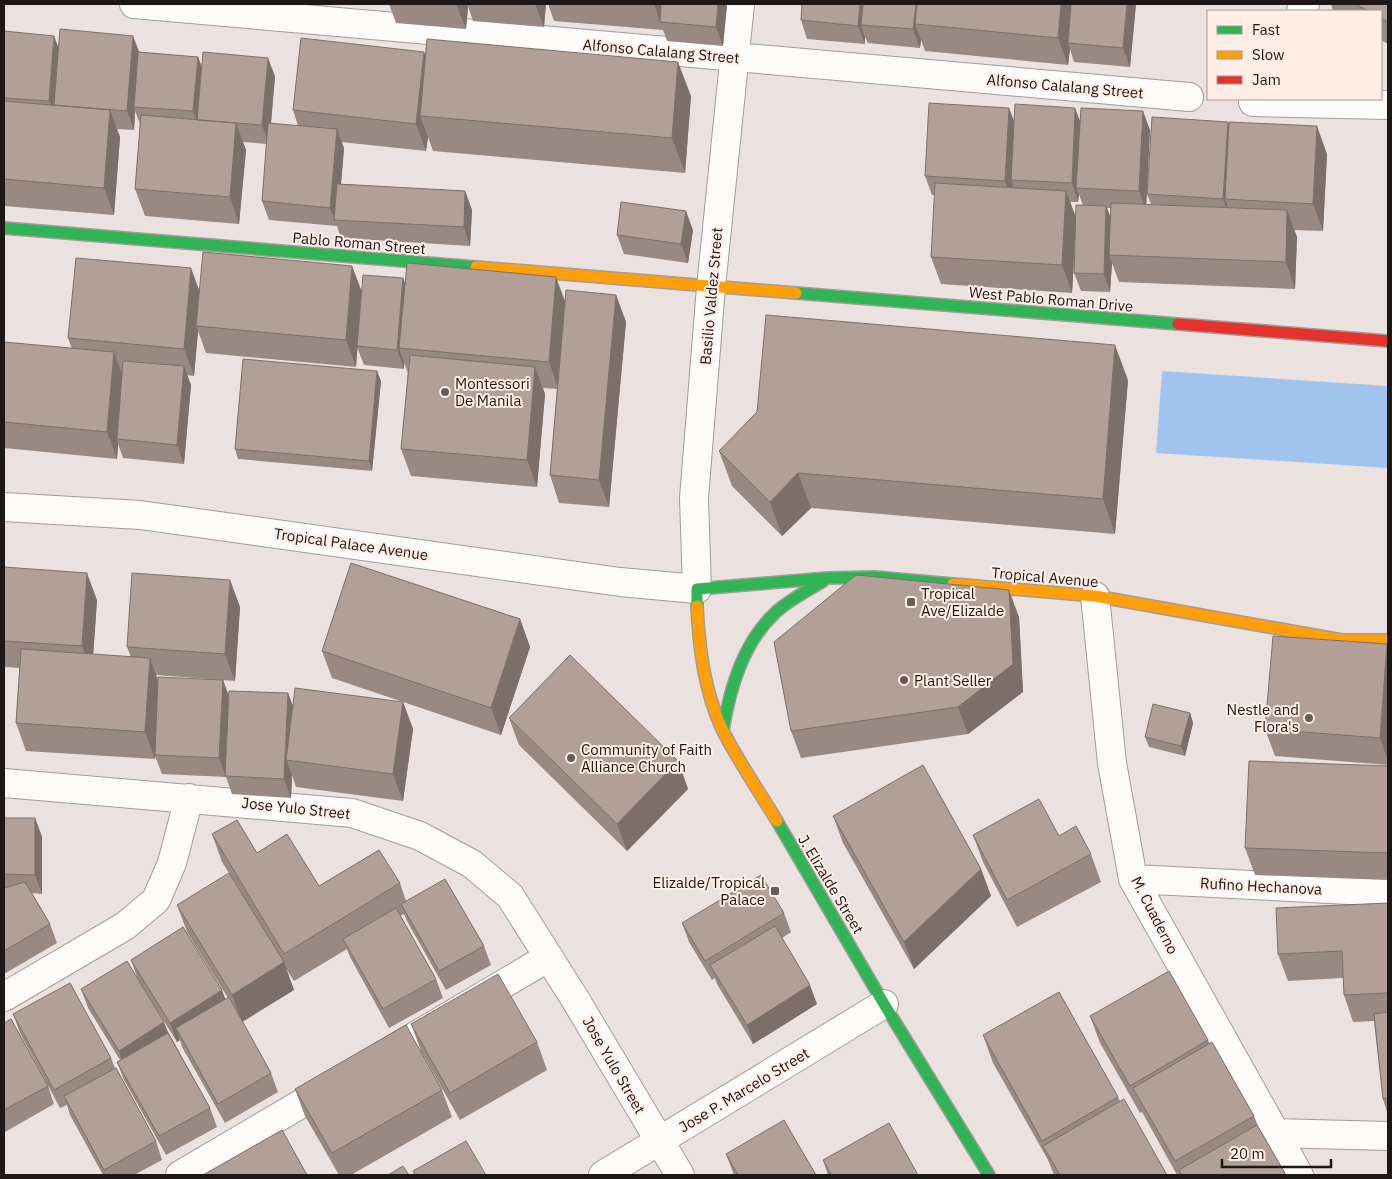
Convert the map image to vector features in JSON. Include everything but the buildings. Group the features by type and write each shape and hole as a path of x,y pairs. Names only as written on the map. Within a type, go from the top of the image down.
{"street":[{"name":"Alfonso Calalang Street","path":"134,4 1189,97"},
{"name":"Basilio Valdez Street","path":"697,589 694,498 711,287 740,4"},
{"path":"1254,100 1388,105"},
{"name":"Pablo Roman Street","path":"4,228 711,287"},
{"name":"West Pablo Roman Drive","path":"711,287 1388,340"},
{"name":"Tropical Palace Avenue","path":"4,507 140,515 620,582 697,589"},
{"name":"Tropical Avenue","path":"697,589 828,578 875,577 1095,596 1342,640 1388,640"},
{"path":"723,730 734,681 742,661 763,627 788,603 828,578"},
{"name":"J. Elizalde Street","path":"697,589 701,664 716,715 723,730 884,1004 989,1175"},
{"name":"M. Cuaderno","path":"1095,596 1112,763 1133,879 1299,1175"},
{"name":"Jose Yulo Street","path":"4,783 352,813 420,836 472,864 510,896 549,957 658,1142 680,1175"},
{"path":"4,997 125,926 156,900 172,863 189,798"},
{"name":"Rufino Hechanova","path":"1133,879 1388,892"},
{"path":"180,1175 549,957"},
{"name":"Jose P. Marcelo Street","path":"603,1175 884,1004"},
{"path":"1274,1133 1388,1136"}],"water":[{"path":"1162,371 1388,386 1388,468 1156,453"}],"traffic: fast":[{"path":"4,228 476,267"},
{"path":"796,293 1178,324"},
{"path":"697,606 697,589 828,578 875,577 953,584"},
{"path":"723,730 734,682 754,638 780,608 823,581"},
{"path":"777,821 884,1004 989,1175"}],"traffic: slow":[{"path":"476,267 796,293"},
{"path":"953,584 1095,596 1342,640 1388,640"},
{"path":"697,606 704,668 716,714 735,753 777,821"}],"traffic: jam":[{"path":"1178,324 1388,341"}],"place":[{"name":"Montessori De Manila","path":"445,392"},
{"name":"Tropical Ave/Elizalde","path":"911,602"},
{"name":"Plant Seller","path":"904,680"},
{"name":"Nestle and Flora's","path":"1309,718"},
{"name":"Community of Faith Alliance Church","path":"571,758"},
{"name":"Elizalde/Tropical Palace","path":"775,891"}]}
